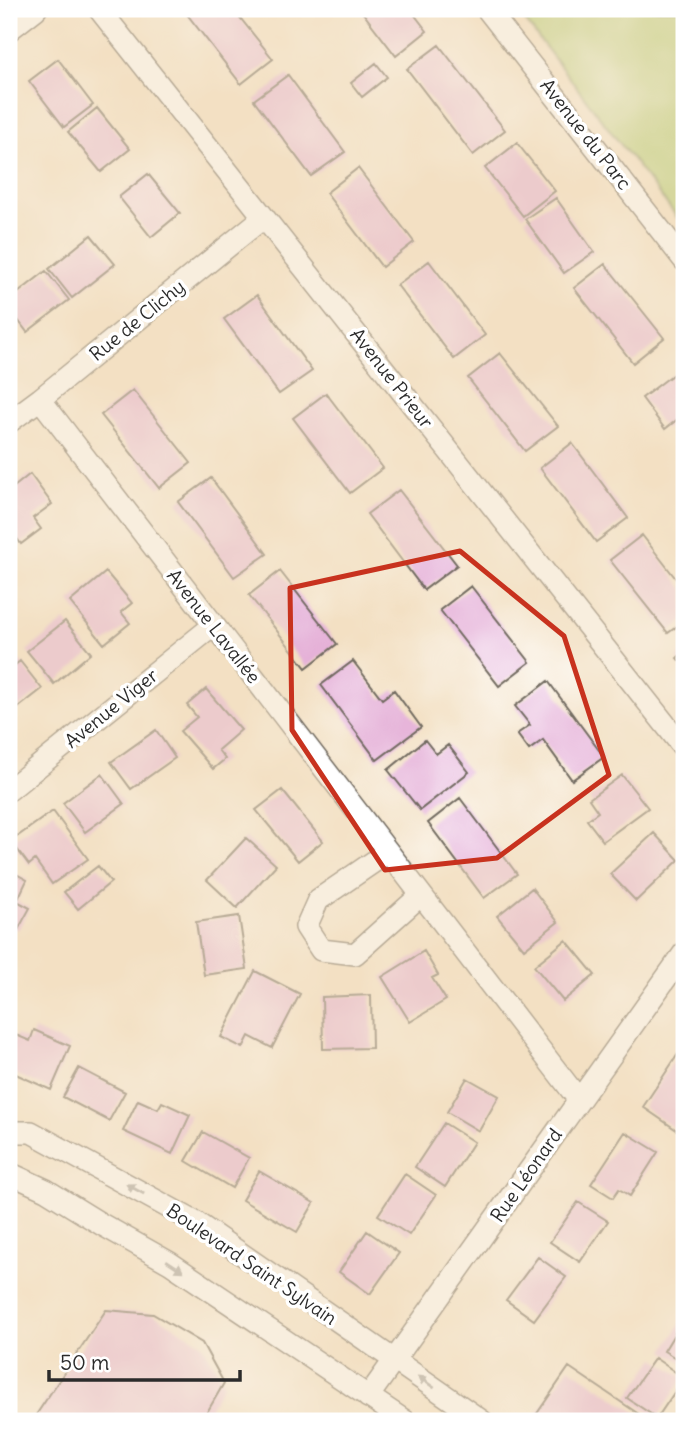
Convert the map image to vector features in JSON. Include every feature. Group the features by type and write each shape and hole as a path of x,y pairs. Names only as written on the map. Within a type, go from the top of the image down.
{"street":[{"path":"9,30 36,9"},
{"name":"Avenue Prieur","path":"99,9 684,748"},
{"name":"Avenue du Parc","path":"487,9 684,260"},
{"name":"Rue de Clichy","path":"9,422 264,217"},
{"name":"Avenue Lavallée","path":"40,399 579,1100"},
{"name":"Avenue Viger","path":"9,790 214,625"},
{"path":"388,852 318,900 306,927 321,950 355,954 421,895"},
{"name":"Rue Léonard","path":"368,1397 684,953"},
{"name":"Boulevard Saint Sylvain","path":"9,1132 31,1132 197,1223 482,1421"},
{"path":"9,1173 46,1190 170,1263 405,1421"}],"highlighted area":[{"path":"460,551 564,636 609,775 497,858 385,870 292,730 290,588"}],"green space":[{"path":"516,9 684,9 684,226"}],"building":[{"path":"183,9 233,9 273,59 241,84"},
{"path":"360,9 410,9 427,31 396,56"},
{"path":"439,45 505,130 473,155 407,69"},
{"path":"58,59 93,105 64,127 29,81"},
{"path":"376,63 387,77 362,97 351,83"},
{"path":"288,75 345,152 311,176 254,100"},
{"path":"97,108 130,149 101,172 68,132"},
{"path":"517,143 555,191 523,216 485,168"},
{"path":"358,168 414,242 382,267 326,193"},
{"path":"148,174 180,213 151,237 119,197"},
{"path":"556,198 594,252 564,273 525,219"},
{"path":"91,235 115,264 72,298 49,269"},
{"path":"429,261 485,335 454,359 397,285"},
{"path":"605,264 664,338 633,363 574,288"},
{"path":"46,271 69,300 27,332 9,308 9,300"},
{"path":"257,295 312,371 279,394 224,319"},
{"path":"500,353 558,426 525,451 468,378"},
{"path":"684,366 684,427 678,419 665,429 642,398"},
{"path":"133,390 191,463 159,488 101,415"},
{"path":"326,393 383,468 350,493 293,418"},
{"path":"572,443 628,518 596,542 540,468"},
{"path":"30,474 52,504 33,518 41,529 21,544 9,528 9,491"},
{"path":"211,478 267,554 234,577 178,502"},
{"path":"399,490 457,565 424,590 367,514"},
{"path":"642,535 684,589 684,621 668,633 610,560"},
{"path":"280,571 337,644 306,668 249,595"},
{"path":"106,572 132,603 121,612 130,623 104,644 70,602"},
{"path":"471,586 530,662 499,686 440,610"},
{"path":"65,621 91,653 54,684 27,651"},
{"path":"684,652 684,666 677,658"},
{"path":"20,661 42,689 9,715 9,670"},
{"path":"353,661 382,699 394,690 421,727 377,760 321,685"},
{"path":"548,681 604,757 572,780 543,740 529,750 517,734 530,725 515,706"},
{"path":"206,689 241,730 218,750 225,759 213,769 180,731 197,717 187,705"},
{"path":"156,730 175,758 131,789 111,762"},
{"path":"425,740 436,754 448,745 469,772 420,810 388,770"},
{"path":"102,774 124,804 85,832 63,803"},
{"path":"622,775 648,808 603,841 587,820 598,812 589,799"},
{"path":"282,790 323,841 298,861 256,810"},
{"path":"460,798 517,874 484,898 428,823"},
{"path":"53,811 88,859 52,884 35,860 29,865 11,841"},
{"path":"654,833 679,860 636,901 610,874"},
{"path":"246,838 276,865 237,908 207,880"},
{"path":"98,866 111,882 78,909 64,892"},
{"path":"9,870 27,880 17,901 30,908 18,930 9,925"},
{"path":"532,888 558,922 524,949 497,916"},
{"path":"239,916 247,969 204,975 196,922"},
{"path":"566,940 595,975 563,1001 534,966"},
{"path":"424,951 438,975 432,978 446,1000 410,1022 382,977"},
{"path":"255,971 300,994 272,1048 249,1036 243,1048 221,1037"},
{"path":"371,995 372,1048 323,1049 322,997"},
{"path":"34,1030 70,1046 51,1090 9,1071 9,1051 16,1035 30,1041"},
{"path":"684,1045 684,1109 680,1116 684,1119 684,1135 643,1107"},
{"path":"79,1068 125,1092 109,1121 63,1097"},
{"path":"467,1078 499,1096 479,1131 447,1112"},
{"path":"138,1100 158,1109 162,1102 190,1115 172,1154 123,1131"},
{"path":"444,1123 474,1142 445,1187 415,1167"},
{"path":"203,1132 249,1158 232,1188 186,1161"},
{"path":"625,1132 658,1152 630,1196 619,1189 613,1198 591,1184"},
{"path":"259,1171 314,1203 297,1232 242,1200"},
{"path":"405,1174 436,1195 409,1235 378,1215"},
{"path":"578,1202 608,1221 580,1262 550,1242"},
{"path":"367,1231 399,1253 370,1294 339,1272"},
{"path":"538,1257 566,1277 534,1320 506,1300"},
{"path":"106,1310 153,1314 202,1343 224,1383 202,1421 32,1421"},
{"path":"684,1318 684,1363 664,1351"},
{"path":"655,1358 684,1378 657,1418 627,1398"},
{"path":"569,1367 649,1421 544,1421 536,1415"}]}
